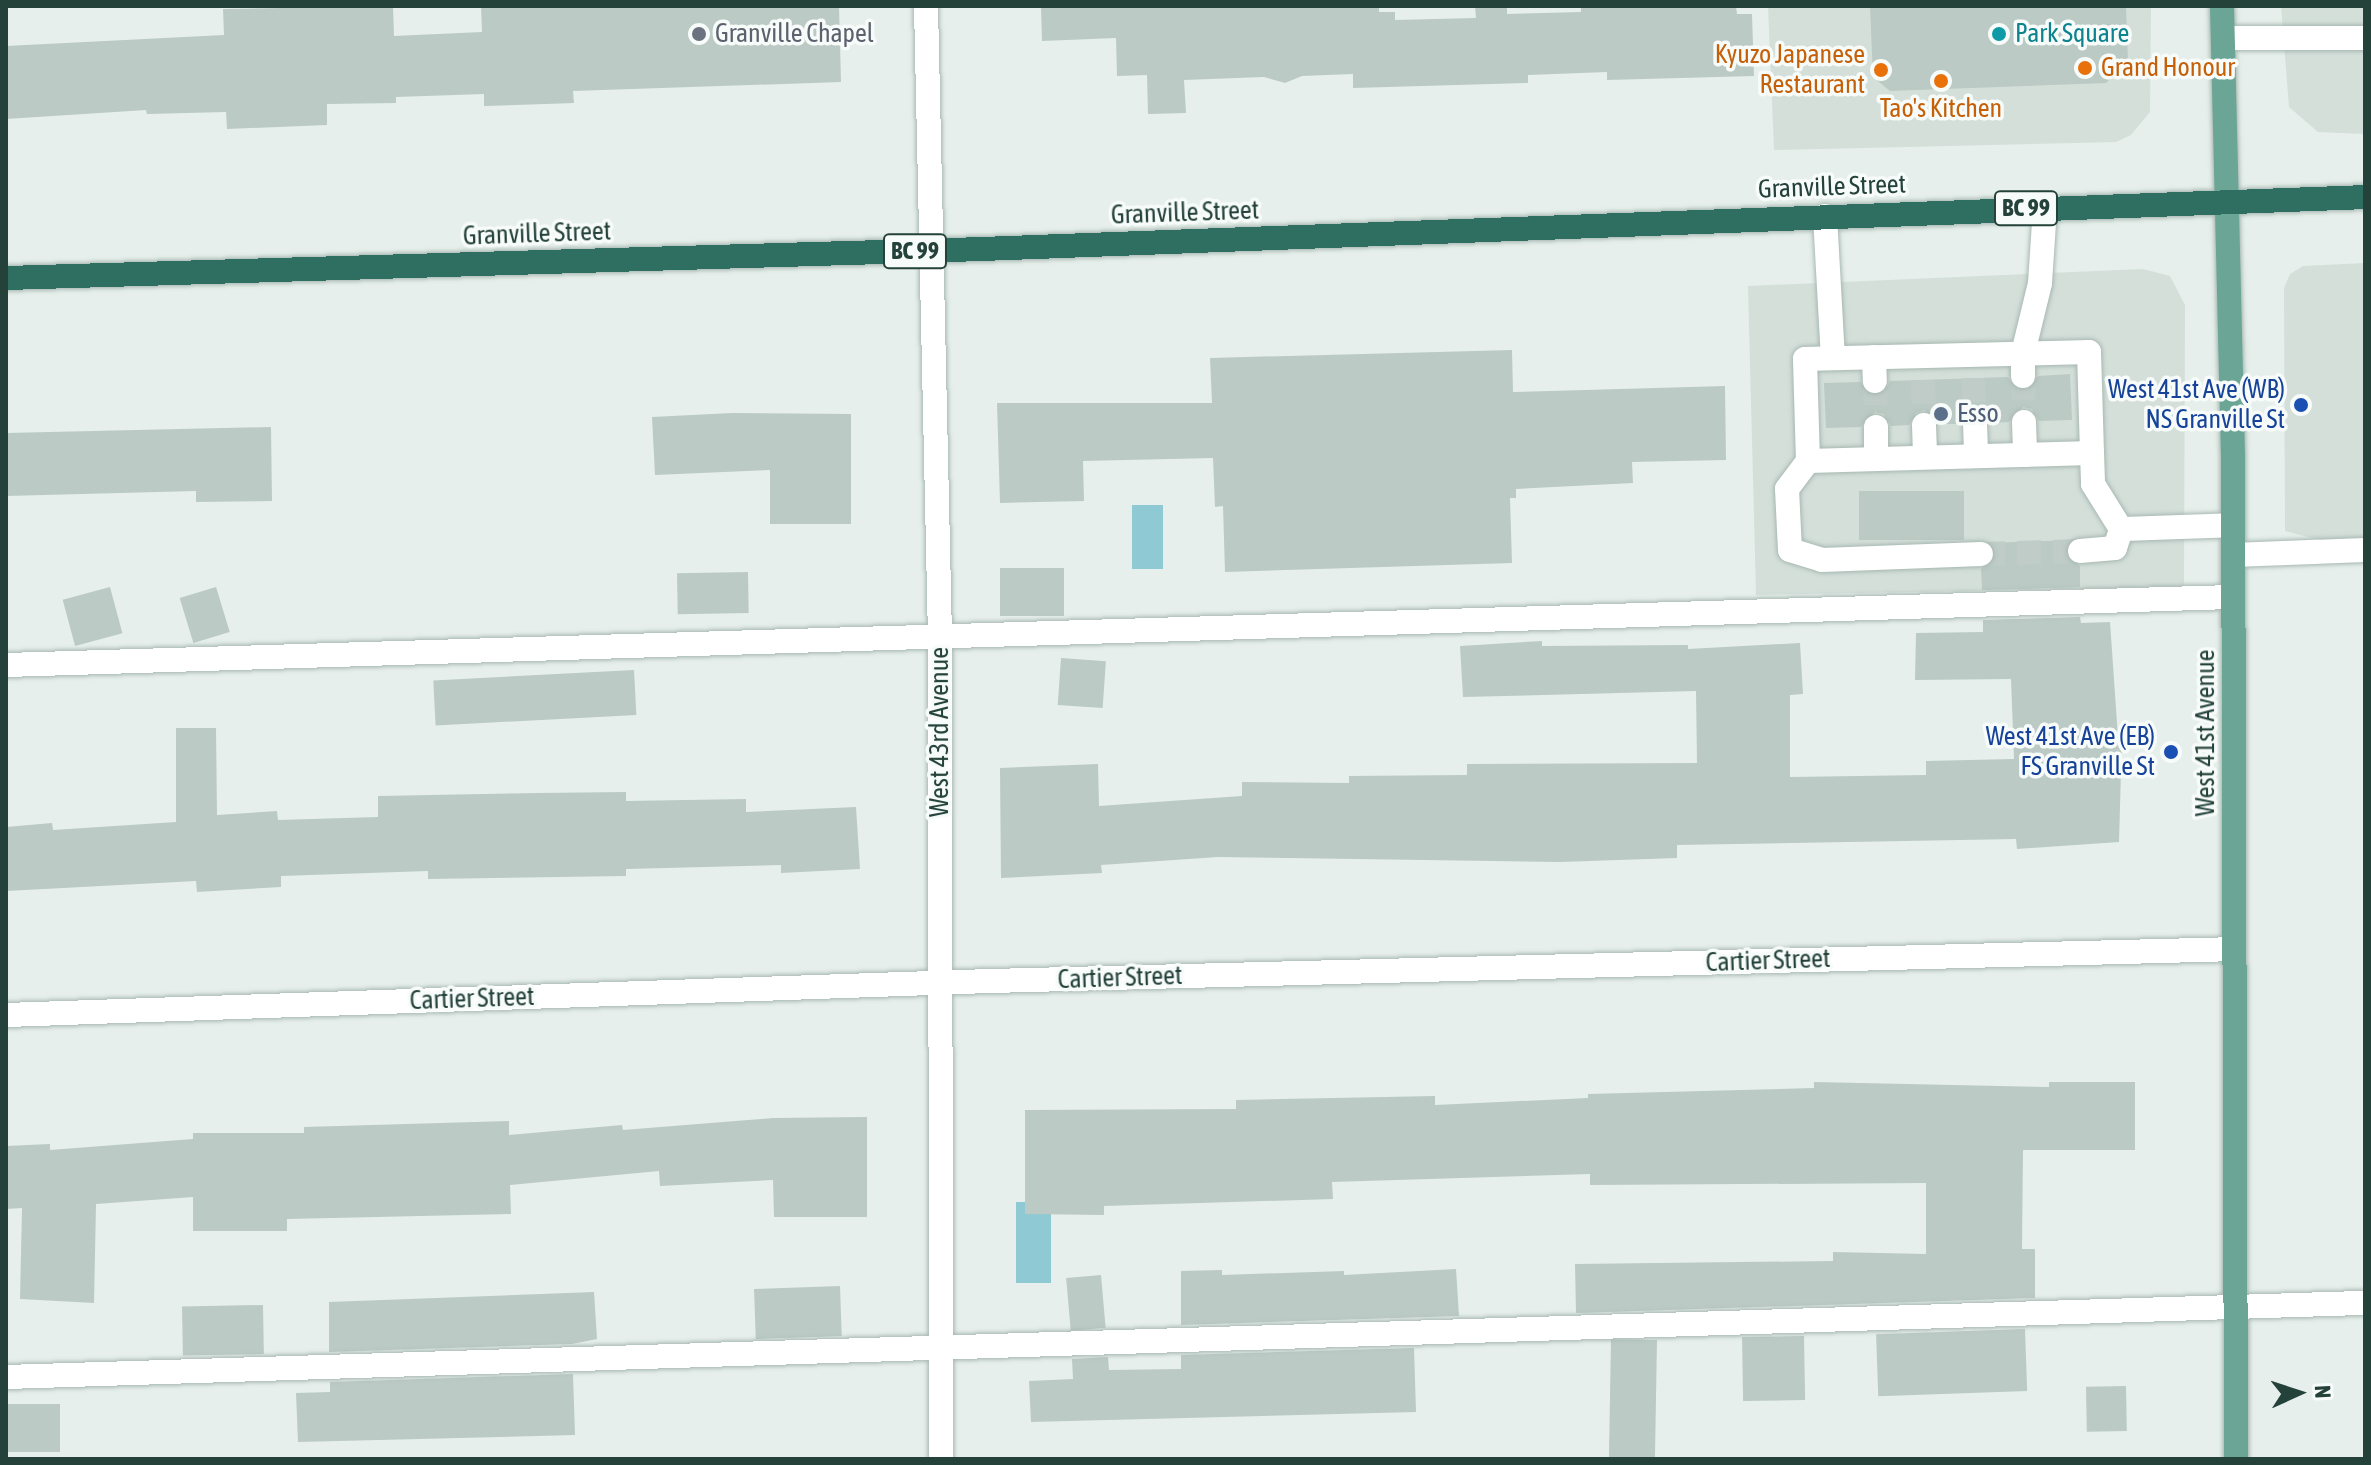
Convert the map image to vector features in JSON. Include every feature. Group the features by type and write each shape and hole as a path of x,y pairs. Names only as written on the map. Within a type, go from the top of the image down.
{"highway":[{"name":"Granville Street","path":"6,278 933,250 2365,197"}],"main road":[{"name":"West 41st Avenue","path":"2222,6 2233,525 2236,1459"}],"street":[{"name":"West 43rd Avenue","path":"926,6 940,636 941,1459"},
{"path":"2223,38 2365,38"},
{"path":"2023,365 2040,283 2045,208"},
{"path":"1825,216 1833,358"},
{"path":"1981,554 1822,560 1790,550 1787,489 1808,461 1805,359 1833,358 1874,369 1922,368 2023,365 2089,352 2093,484 2121,529 2115,548 2080,551"},
{"path":"2024,422 2025,455"},
{"path":"1975,423 1976,456"},
{"path":"1924,425 1925,457"},
{"path":"1876,427 1876,459"},
{"path":"1808,461 2092,453"},
{"path":"2121,529 2233,525"},
{"path":"2233,555 2365,550"},
{"path":"6,665 2233,597"},
{"name":"Cartier Street","path":"6,1015 941,983 2234,949"},
{"path":"6,1377 940,1345 2365,1303"}],"shaded area":[{"path":"1768,6 2151,6 2150,112 2131,135 2116,142 1774,150"},
{"path":"2281,6 2365,6 2365,134 2318,132 2289,107"},
{"path":"2365,263 2365,539 2320,540 2285,531 2284,288 2290,274 2303,266"},
{"path":"2143,269 2170,276 2185,305 2184,587 1756,595 1748,286"}],"water":[{"path":"1132,505 1163,505 1163,569 1132,569"},
{"path":"1016,1202 1051,1202 1051,1283 1016,1283"}],"building":[{"path":"393,6 394,36 482,32 481,6 839,6 841,82 573,91 574,103 484,106 484,94 396,97 396,103 327,104 327,125 227,129 226,112 147,114 146,110 6,119 6,46 224,35 223,9"},
{"path":"1041,6 1379,6 1379,12 1395,12 1395,20 1476,18 1475,6 1507,6 1507,14 1581,12 1581,6 1736,6 1737,14 1752,14 1754,76 1607,80 1607,72 1528,75 1528,83 1353,88 1353,74 1302,76 1285,83 1264,77 1184,80 1186,113 1148,114 1147,75 1117,76 1116,38 1042,41"},
{"name":"Park Square","path":"1870,6 2126,6 2128,62 2106,83 1890,91 1873,77"},
{"path":"1512,350 1513,392 1725,386 1726,460 1632,462 1633,483 1516,489 1516,498 1510,498 1512,563 1225,572 1223,506 1215,507 1213,458 1083,461 1084,501 1000,503 997,403 1212,403 1210,358"},
{"path":"2070,374 2072,420 2039,421 2032,409 2023,407 2009,422 1990,423 1975,408 1966,411 1960,424 1939,424 1924,410 1916,413 1909,425 1891,426 1884,414 1875,412 1861,427 1826,428 1824,383 1860,382 1875,396 1884,393 1890,381 2008,377 2015,389 2024,391 2038,376"},
{"path":"732,413 851,414 851,524 770,524 770,470 655,475 652,417"},
{"path":"271,427 272,501 196,502 196,491 6,496 6,433"},
{"path":"1859,491 1964,491 1964,540 1859,540"},
{"path":"2070,540 2065,553 2080,566 2080,587 1982,590 1981,569 1996,554 1991,543"},
{"path":"1000,568 1064,568 1064,616 1000,616"},
{"path":"748,572 749,613 678,614 677,573"},
{"path":"110,587 122,633 75,646 63,600"},
{"path":"216,587 230,632 193,643 180,598"},
{"path":"2080,617 2081,623 2110,622 2118,737 2122,737 2119,842 2017,849 2016,839 1677,845 1677,858 1560,862 1218,857 1101,865 1102,873 1001,878 1000,768 1098,764 1099,806 1242,796 1242,782 1349,783 1349,776 1467,775 1467,764 1697,763 1696,691 1463,697 1460,646 1542,641 1542,646 1688,645 1688,649 1800,643 1803,694 1790,695 1790,777 1926,775 1926,761 2014,759 2011,679 1915,680 1916,633 1983,632 1983,620"},
{"path":"1061,658 1106,661 1103,708 1058,705"},
{"path":"634,670 636,715 436,725 433,681"},
{"path":"176,728 216,728 217,815 277,811 278,820 378,817 378,796 539,793 626,792 626,801 746,799 746,812 856,807 860,869 781,873 781,865 626,869 626,876 428,879 428,871 281,876 281,887 197,892 196,881 6,891 6,827 52,823 53,830 176,822"},
{"path":"1814,1082 2049,1087 2049,1082 2135,1082 2135,1150 2023,1150 2022,1249 2035,1249 2035,1298 1576,1313 1575,1264 1833,1261 1833,1252 1926,1254 1926,1183 1590,1185 1590,1174 1332,1182 1333,1199 1104,1206 1104,1215 1025,1214 1025,1110 1236,1109 1236,1100 1435,1096 1435,1105 1588,1098 1588,1094 1814,1088"},
{"path":"867,1117 867,1217 774,1217 773,1180 660,1186 659,1171 510,1185 511,1214 287,1219 287,1231 193,1231 193,1197 96,1204 94,1303 20,1299 22,1208 6,1209 6,1146 50,1144 50,1150 193,1139 193,1133 304,1133 304,1127 509,1121 509,1135 622,1125 623,1130 773,1118"},
{"path":"1456,1269 1459,1316 1181,1325 1181,1271 1222,1270 1222,1275 1344,1271 1344,1275"},
{"path":"1101,1275 1106,1328 1071,1331 1066,1278"},
{"path":"840,1286 842,1336 756,1339 754,1289"},
{"path":"594,1292 597,1339 572,1344 329,1352 329,1302"},
{"path":"263,1305 264,1354 183,1355 182,1306"},
{"path":"2025,1329 2027,1391 1878,1396 1876,1334"},
{"path":"1804,1336 1805,1400 1743,1401 1742,1337"},
{"path":"1611,1339 1657,1340 1655,1459 1609,1458"},
{"path":"1414,1348 1416,1412 1031,1422 1029,1381 1073,1379 1072,1359 1108,1357 1109,1370 1181,1369 1181,1355"},
{"path":"573,1374 575,1435 298,1442 296,1393 330,1392 330,1382"},
{"path":"2126,1386 2127,1431 2087,1432 2086,1387"},
{"path":"6,1404 60,1404 60,1452 6,1452"}],"tunnel":[{"path":"2023,376 2024,422"},
{"path":"1973,378 1975,423"},
{"path":"1923,380 1924,425"},
{"path":"1875,381 1876,427"},
{"path":"1981,554 2080,551"}],"place":[{"name":"Granville Chapel","path":"699,34"},
{"name":"Park Square","path":"1999,34"},
{"name":"Grand Honour","path":"2085,68"},
{"name":"Kyuzo Japanese Restaurant","path":"1881,70"},
{"name":"Tao's Kitchen","path":"1941,81"},
{"name":"West 41st Ave (WB) NS Granville St","path":"2301,405"},
{"name":"Esso","path":"1941,414"},
{"name":"West 41st Ave (EB) FS Granville St","path":"2171,752"}]}
